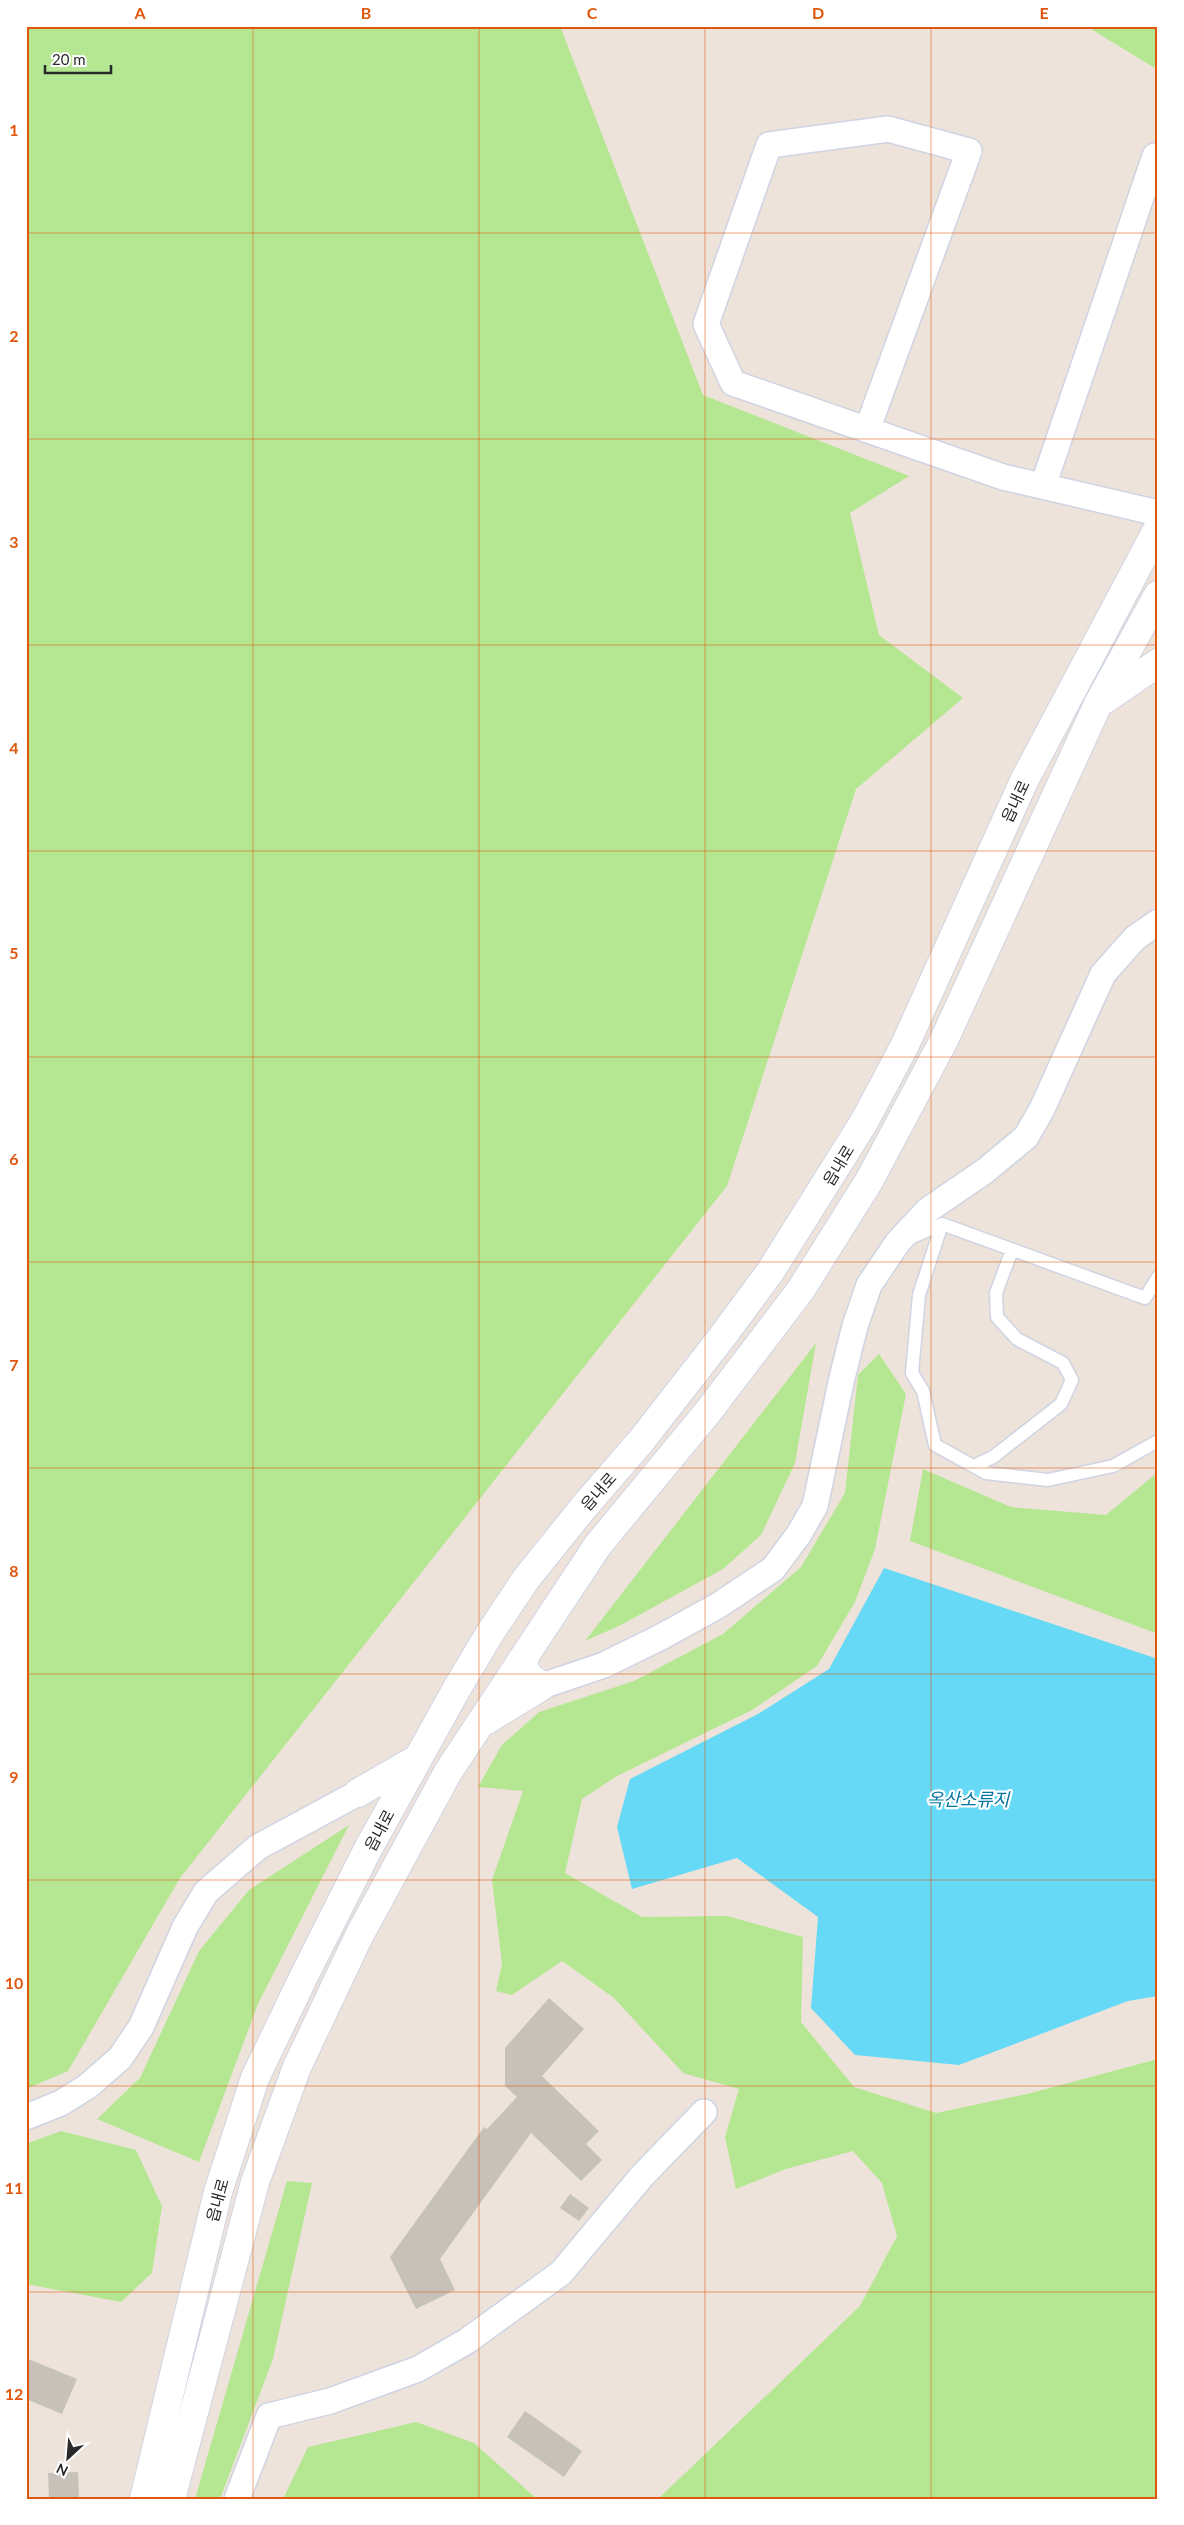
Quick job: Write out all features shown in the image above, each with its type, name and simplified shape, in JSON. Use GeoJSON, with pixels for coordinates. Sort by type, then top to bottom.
{"type":"FeatureCollection","features":[{"type":"Feature","properties":{"kind":"street"},"geometry":{"type":"LineString","coordinates":[[867,430],[969,151],[888,129],[769,145],[706,324],[733,383],[867,430],[1003,477],[1158,512]]}},
{"type":"Feature","properties":{"kind":"street"},"geometry":{"type":"LineString","coordinates":[[1043,486],[1155,156]]}},
{"type":"Feature","properties":{"kind":"street","name":"읍내로"},"geometry":{"type":"LineString","coordinates":[[144,2499],[218,2192],[255,2078],[302,1978],[417,1758],[490,1633],[526,1579],[583,1508],[641,1441],[770,1272],[864,1122],[904,1047],[1024,781],[1158,528]]}},
{"type":"Feature","properties":{"kind":"street","name":"읍내로"},"geometry":{"type":"LineString","coordinates":[[171,2499],[255,2182],[298,2066],[359,1936],[448,1772],[598,1544],[708,1413],[800,1291],[869,1182],[944,1040],[1098,704],[1158,595]]}},
{"type":"Feature","properties":{"kind":"street"},"geometry":{"type":"LineString","coordinates":[[1098,704],[1158,663]]}},
{"type":"Feature","properties":{"kind":"street"},"geometry":{"type":"LineString","coordinates":[[479,1725],[542,1686],[604,1665],[661,1637],[719,1605],[773,1569],[799,1534],[815,1506],[855,1326],[869,1285],[898,1242],[928,1210],[985,1171],[1026,1137],[1042,1109],[1103,974],[1135,938],[1158,922]]}},
{"type":"Feature","properties":{"kind":"street"},"geometry":{"type":"LineString","coordinates":[[522,1660],[527,1675],[542,1686]]}},
{"type":"Feature","properties":{"kind":"street"},"geometry":{"type":"LineString","coordinates":[[26,2116],[62,2104],[88,2086],[120,2058],[141,2027],[175,1949],[206,1892],[258,1848],[417,1758]]}},
{"type":"Feature","properties":{"kind":"street"},"geometry":{"type":"LineString","coordinates":[[358,1793],[390,1809]]}},
{"type":"Feature","properties":{"kind":"street"},"geometry":{"type":"LineString","coordinates":[[237,2499],[269,2416],[330,2401],[418,2369],[466,2341],[562,2273],[642,2176],[704,2112]]}},
{"type":"Feature","properties":{"kind":"lane"},"geometry":{"type":"LineString","coordinates":[[898,1242],[942,1224],[1145,1298],[1158,1277]]}},
{"type":"Feature","properties":{"kind":"lane"},"geometry":{"type":"LineString","coordinates":[[942,1224],[920,1295],[912,1372],[923,1391],[935,1445],[986,1473],[1048,1480],[1113,1466],[1158,1441]]}},
{"type":"Feature","properties":{"kind":"lane"},"geometry":{"type":"LineString","coordinates":[[974,1466],[992,1457],[1061,1404],[1072,1380],[1063,1363],[1017,1339],[997,1316],[996,1294],[1012,1250]]}},
{"type":"Feature","properties":{"kind":"green space"},"geometry":{"type":"Polygon","coordinates":[[[26,26],[560,26],[703,395],[909,476],[850,513],[879,635],[963,698],[856,789],[727,1186],[180,1878],[68,2071],[26,2089],[26,26]]]}},
{"type":"Feature","properties":{"kind":"green space"},"geometry":{"type":"Polygon","coordinates":[[[1086,26],[1158,26],[1158,70],[1086,26]]]}},
{"type":"Feature","properties":{"kind":"green space"},"geometry":{"type":"Polygon","coordinates":[[[816,1343],[795,1463],[761,1535],[723,1569],[621,1625],[585,1641],[816,1343]]]}},
{"type":"Feature","properties":{"kind":"green space"},"geometry":{"type":"Polygon","coordinates":[[[879,1354],[906,1394],[875,1549],[855,1602],[817,1666],[752,1710],[617,1776],[582,1799],[565,1873],[642,1917],[727,1916],[803,1937],[801,2022],[854,2087],[936,2113],[1031,2093],[1158,2059],[1158,2499],[658,2499],[860,2306],[897,2236],[882,2183],[853,2151],[786,2169],[736,2189],[725,2137],[739,2089],[683,2073],[614,1998],[562,1961],[512,1995],[496,1991],[502,1964],[492,1880],[523,1791],[478,1787],[502,1745],[539,1712],[634,1681],[723,1634],[801,1567],[845,1493],[858,1375],[879,1354]]]}},
{"type":"Feature","properties":{"kind":"green space"},"geometry":{"type":"Polygon","coordinates":[[[923,1469],[1011,1507],[1106,1515],[1158,1472],[1158,1634],[910,1541],[923,1469]]]}},
{"type":"Feature","properties":{"kind":"green space"},"geometry":{"type":"Polygon","coordinates":[[[349,1825],[258,2004],[199,2162],[97,2119],[140,2078],[199,1951],[249,1890],[349,1825]]]}},
{"type":"Feature","properties":{"kind":"green space"},"geometry":{"type":"Polygon","coordinates":[[[61,2131],[136,2150],[162,2206],[152,2273],[121,2302],[26,2284],[26,2144],[61,2131]]]}},
{"type":"Feature","properties":{"kind":"green space"},"geometry":{"type":"Polygon","coordinates":[[[287,2181],[312,2183],[273,2359],[220,2499],[195,2499],[287,2181]]]}},
{"type":"Feature","properties":{"kind":"green space"},"geometry":{"type":"Polygon","coordinates":[[[416,2422],[474,2443],[537,2499],[283,2499],[308,2447],[416,2422]]]}},
{"type":"Feature","properties":{"kind":"water","name":"옥산소류지"},"geometry":{"type":"Polygon","coordinates":[[[884,1568],[1158,1659],[1158,1996],[1128,2001],[959,2065],[855,2055],[811,2008],[818,1917],[737,1858],[632,1889],[617,1827],[630,1779],[758,1714],[829,1669],[884,1568]]]}},
{"type":"Feature","properties":{"kind":"building"},"geometry":{"type":"Polygon","coordinates":[[[549,1998],[584,2029],[542,2076],[599,2131],[586,2144],[602,2160],[581,2181],[531,2133],[440,2259],[455,2290],[416,2309],[390,2257],[484,2127],[487,2129],[517,2097],[505,2086],[505,2048],[549,1998]]]}},
{"type":"Feature","properties":{"kind":"building"},"geometry":{"type":"Polygon","coordinates":[[[570,2194],[589,2208],[579,2221],[560,2208],[570,2194]]]}},
{"type":"Feature","properties":{"kind":"building"},"geometry":{"type":"Polygon","coordinates":[[[26,2358],[77,2379],[62,2414],[26,2399],[26,2358]]]}},
{"type":"Feature","properties":{"kind":"building"},"geometry":{"type":"Polygon","coordinates":[[[525,2411],[582,2451],[564,2477],[507,2437],[525,2411]]]}},
{"type":"Feature","properties":{"kind":"building"},"geometry":{"type":"Polygon","coordinates":[[[78,2472],[79,2499],[49,2499],[48,2473],[78,2472]]]}}]}
